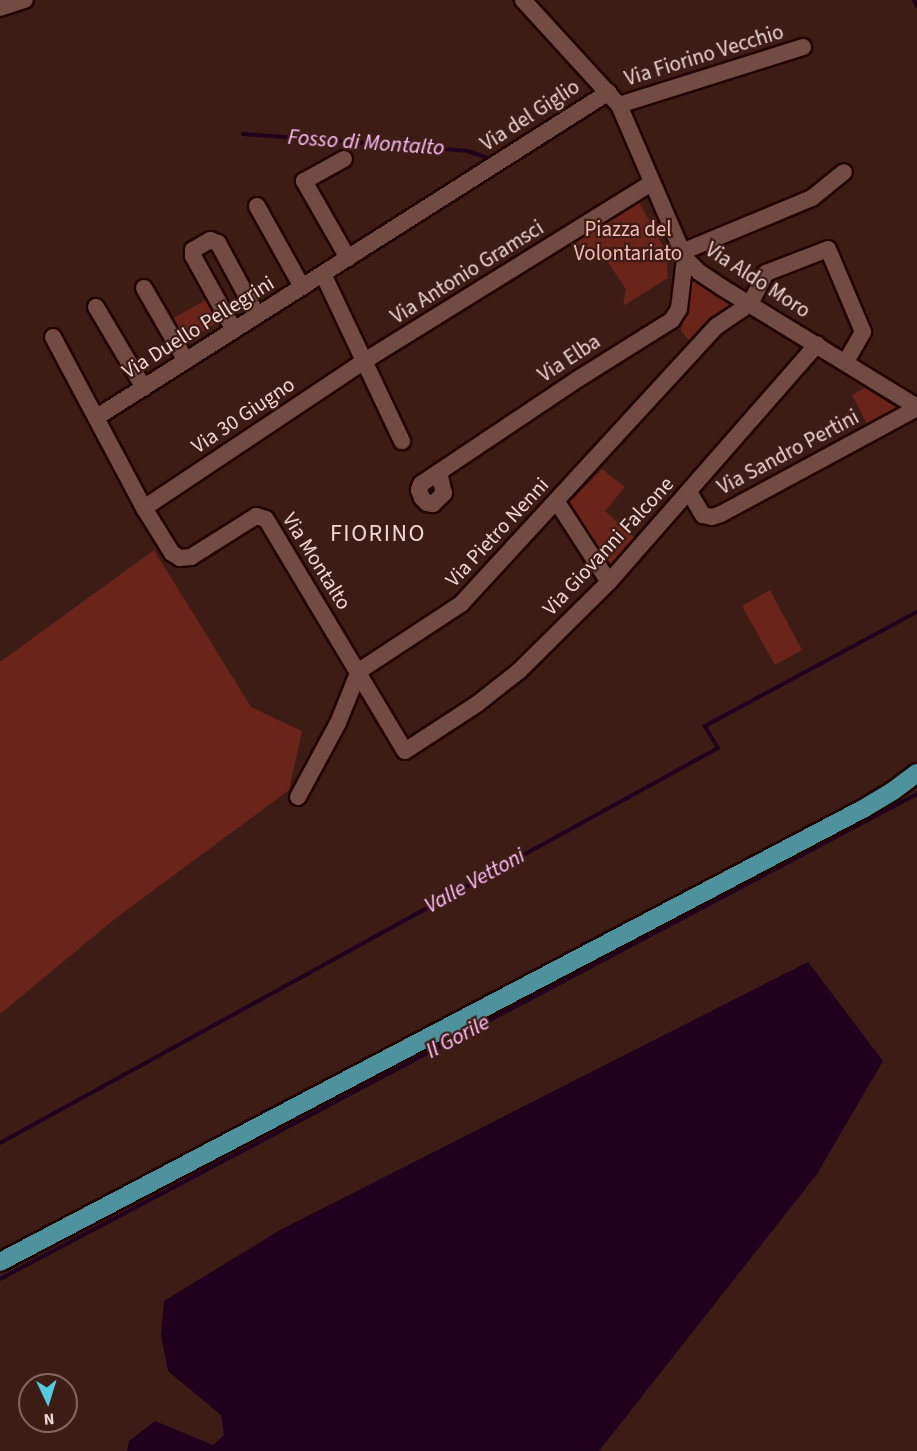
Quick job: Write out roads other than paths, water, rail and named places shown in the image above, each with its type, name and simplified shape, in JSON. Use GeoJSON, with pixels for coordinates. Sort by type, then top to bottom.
{"type":"FeatureCollection","features":[{"type":"Feature","properties":{"kind":"main road"},"geometry":{"type":"LineString","coordinates":[[0,1262],[855,813],[893,791],[917,772]]}},
{"type":"Feature","properties":{"kind":"street"},"geometry":{"type":"LineString","coordinates":[[0,8],[25,0]]}},
{"type":"Feature","properties":{"kind":"street","name":"Via Aldo Moro"},"geometry":{"type":"LineString","coordinates":[[523,0],[614,98],[683,255],[699,272],[917,408]]}},
{"type":"Feature","properties":{"kind":"street","name":"Via Fiorino Vecchio"},"geometry":{"type":"LineString","coordinates":[[614,98],[803,47]]}},
{"type":"Feature","properties":{"kind":"street","name":"Via del Giglio"},"geometry":{"type":"LineString","coordinates":[[323,274],[614,98]]}},
{"type":"Feature","properties":{"kind":"street"},"geometry":{"type":"LineString","coordinates":[[344,159],[304,181],[348,258]]}},
{"type":"Feature","properties":{"kind":"street"},"geometry":{"type":"LineString","coordinates":[[683,255],[812,198],[844,172]]}},
{"type":"Feature","properties":{"kind":"street","name":"Via Antonio Gramsci"},"geometry":{"type":"LineString","coordinates":[[366,360],[652,183]]}},
{"type":"Feature","properties":{"kind":"street"},"geometry":{"type":"LineString","coordinates":[[257,206],[302,287]]}},
{"type":"Feature","properties":{"kind":"street"},"geometry":{"type":"LineString","coordinates":[[234,330],[193,256],[193,250],[210,240],[218,243],[257,315]]}},
{"type":"Feature","properties":{"kind":"street"},"geometry":{"type":"LineString","coordinates":[[750,304],[766,273],[828,249],[863,332],[846,362]]}},
{"type":"Feature","properties":{"kind":"street","name":"Via Elba"},"geometry":{"type":"LineString","coordinates":[[439,472],[578,379],[672,320],[679,309],[683,255]]}},
{"type":"Feature","properties":{"kind":"street"},"geometry":{"type":"LineString","coordinates":[[323,274],[366,360],[402,441]]}},
{"type":"Feature","properties":{"kind":"street","name":"Via Duello Pellegrini"},"geometry":{"type":"LineString","coordinates":[[97,417],[323,274]]}},
{"type":"Feature","properties":{"kind":"street"},"geometry":{"type":"LineString","coordinates":[[144,288],[186,361]]}},
{"type":"Feature","properties":{"kind":"street","name":"Via Pietro Nenni"},"geometry":{"type":"LineString","coordinates":[[359,671],[461,604],[717,326],[750,304]]}},
{"type":"Feature","properties":{"kind":"street"},"geometry":{"type":"LineString","coordinates":[[96,307],[144,388]]}},
{"type":"Feature","properties":{"kind":"street"},"geometry":{"type":"LineString","coordinates":[[53,337],[144,508]]}},
{"type":"Feature","properties":{"kind":"street","name":"Via Giovanni Falcone"},"geometry":{"type":"LineString","coordinates":[[359,671],[405,751],[477,704],[519,671],[609,582],[817,344]]}},
{"type":"Feature","properties":{"kind":"street","name":"Via 30 Giugno"},"geometry":{"type":"LineString","coordinates":[[144,508],[366,360]]}},
{"type":"Feature","properties":{"kind":"street","name":"Via Sandro Pertini"},"geometry":{"type":"LineString","coordinates":[[689,492],[703,515],[712,517],[721,514],[917,408]]}},
{"type":"Feature","properties":{"kind":"street"},"geometry":{"type":"LineString","coordinates":[[557,502],[609,582]]}},
{"type":"Feature","properties":{"kind":"street","name":"Via Montalto"},"geometry":{"type":"LineString","coordinates":[[144,508],[172,553],[180,558],[191,557],[261,515],[359,671]]}},
{"type":"Feature","properties":{"kind":"street"},"geometry":{"type":"LineString","coordinates":[[298,797],[338,723],[359,671]]}},
{"type":"Feature","properties":{"kind":"waterway"},"geometry":{"type":"LineString","coordinates":[[914,0],[917,6]]}},
{"type":"Feature","properties":{"kind":"waterway","name":"Fosso di Montalto"},"geometry":{"type":"LineString","coordinates":[[243,134],[467,151],[488,158]]}},
{"type":"Feature","properties":{"kind":"waterway","name":"Valle Vettoni"},"geometry":{"type":"LineString","coordinates":[[0,1143],[718,748],[705,726],[917,612]]}},
{"type":"Feature","properties":{"kind":"waterway","name":"Il Gorile"},"geometry":{"type":"LineString","coordinates":[[0,1279],[917,794]]}},
{"type":"Feature","properties":{"kind":"district","name":"FIORINO"},"geometry":{"type":"Point","coordinates":[378,534]}},
{"type":"Feature","properties":{"kind":"park label","name":"Piazza del Volontariato"},"geometry":{"type":"Point","coordinates":[628,241]}}]}
